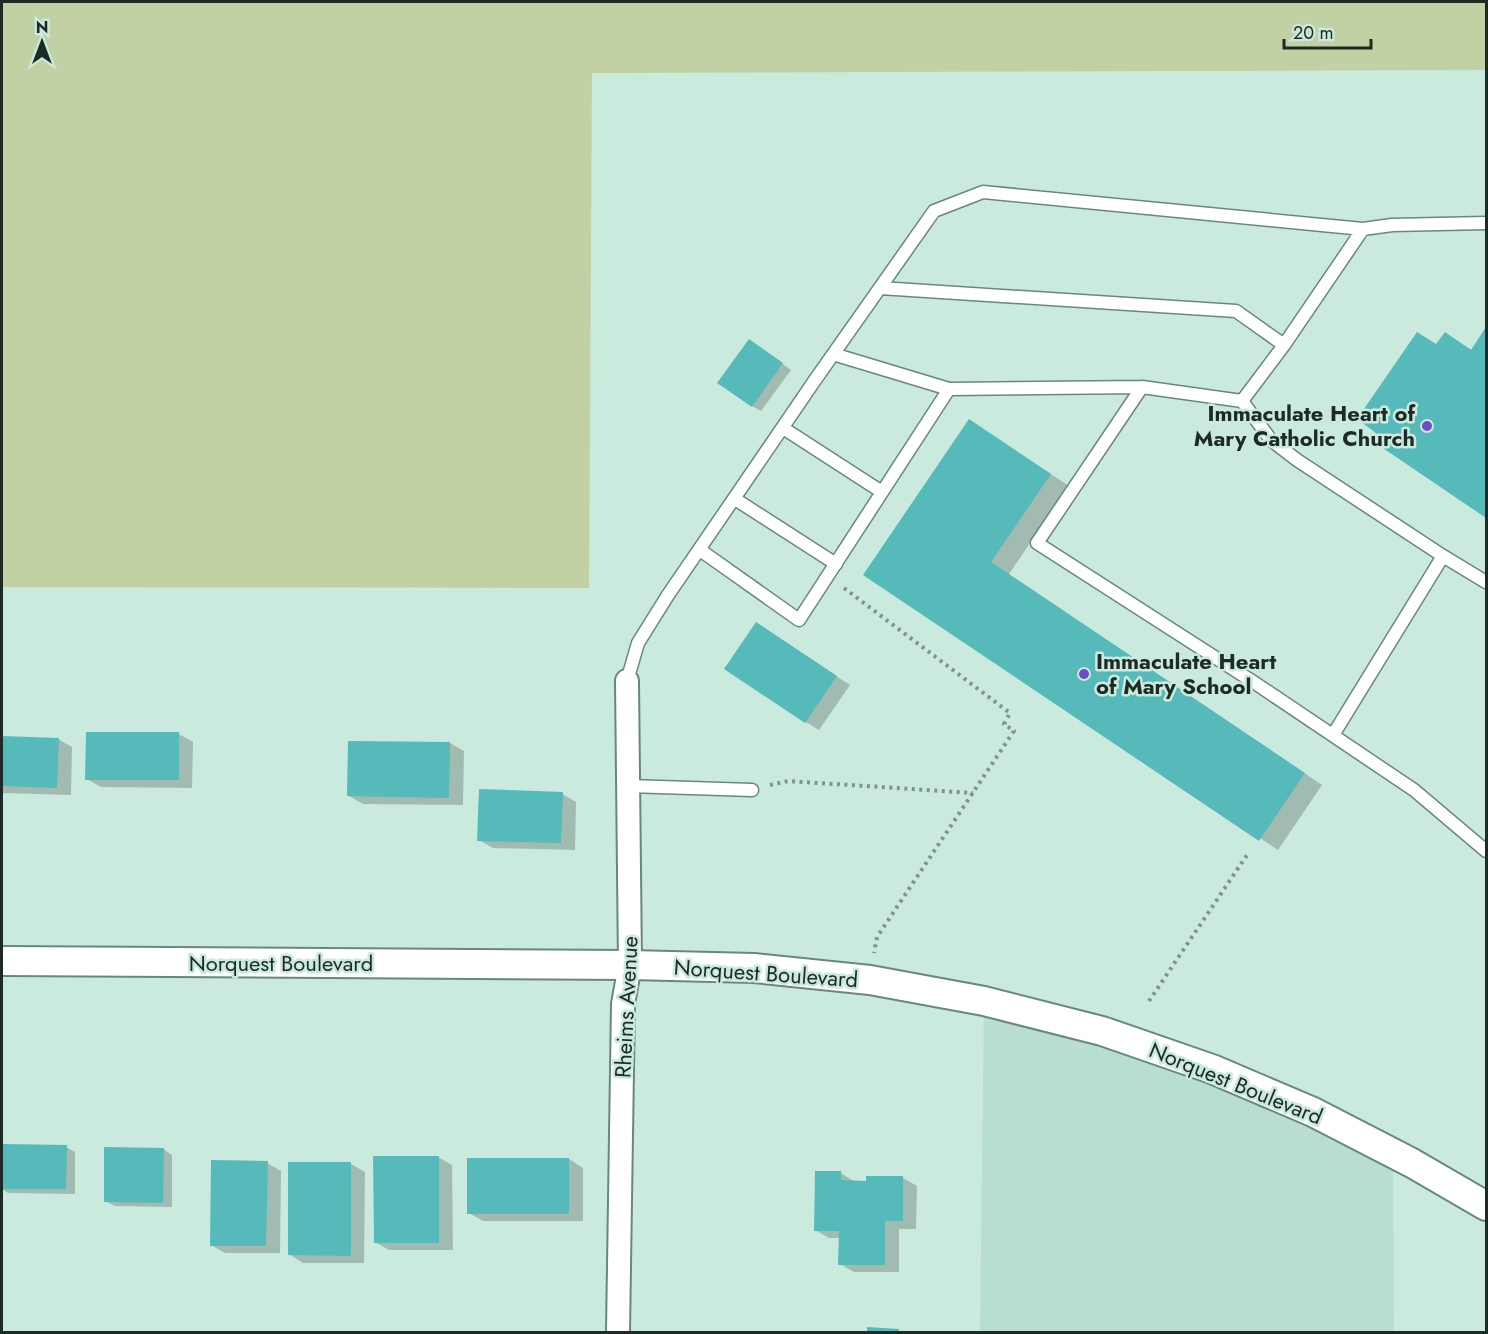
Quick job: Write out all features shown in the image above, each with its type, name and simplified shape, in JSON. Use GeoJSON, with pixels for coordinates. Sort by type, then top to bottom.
{"type":"FeatureCollection","features":[{"type":"Feature","properties":{"kind":"street","name":"Rheims Avenue"},"geometry":{"type":"LineString","coordinates":[[618,1332],[623,1004],[630,965],[627,681]]}},
{"type":"Feature","properties":{"kind":"street","name":"Norquest Boulevard"},"geometry":{"type":"LineString","coordinates":[[2,961],[630,965],[754,969],[870,980],[984,1001],[1102,1032],[1212,1069],[1313,1112],[1412,1163],[1486,1206]]}},
{"type":"Feature","properties":{"kind":"lane"},"geometry":{"type":"LineString","coordinates":[[627,681],[638,643],[668,595],[934,211],[983,192],[1363,229],[1392,225],[1486,223]]}},
{"type":"Feature","properties":{"kind":"lane"},"geometry":{"type":"LineString","coordinates":[[1242,401],[1284,345],[1363,229]]}},
{"type":"Feature","properties":{"kind":"lane"},"geometry":{"type":"LineString","coordinates":[[880,288],[1236,311],[1284,345]]}},
{"type":"Feature","properties":{"kind":"lane"},"geometry":{"type":"LineString","coordinates":[[833,354],[949,389],[1142,387],[1242,401],[1271,440],[1297,460],[1486,582]]}},
{"type":"Feature","properties":{"kind":"lane"},"geometry":{"type":"LineString","coordinates":[[1142,387],[1037,543],[1414,790],[1486,851]]}},
{"type":"Feature","properties":{"kind":"lane"},"geometry":{"type":"LineString","coordinates":[[700,550],[799,620],[949,389]]}},
{"type":"Feature","properties":{"kind":"lane"},"geometry":{"type":"LineString","coordinates":[[783,428],[882,492]]}},
{"type":"Feature","properties":{"kind":"lane"},"geometry":{"type":"LineString","coordinates":[[735,499],[836,564]]}},
{"type":"Feature","properties":{"kind":"lane"},"geometry":{"type":"LineString","coordinates":[[1333,735],[1443,556]]}},
{"type":"Feature","properties":{"kind":"lane"},"geometry":{"type":"LineString","coordinates":[[628,786],[752,790]]}},
{"type":"Feature","properties":{"kind":"path"},"geometry":{"type":"LineString","coordinates":[[828,576],[1010,713],[1004,724],[1014,731],[877,937],[870,980]]}},
{"type":"Feature","properties":{"kind":"path"},"geometry":{"type":"LineString","coordinates":[[752,790],[788,781],[973,793]]}},
{"type":"Feature","properties":{"kind":"path"},"geometry":{"type":"LineString","coordinates":[[1149,1001],[1248,855]]}},
{"type":"Feature","properties":{"kind":"shaded area"},"geometry":{"type":"Polygon","coordinates":[[[2,2],[1486,2],[1486,70],[592,73],[589,588],[2,587],[2,2]]]}},
{"type":"Feature","properties":{"kind":"shaded area"},"geometry":{"type":"Polygon","coordinates":[[[984,1001],[1102,1031],[1393,1154],[1394,1332],[980,1332],[984,1001]]]}},
{"type":"Feature","properties":{"kind":"building","name":"Immaculate Heart of Mary Catholic Church"},"geometry":{"type":"Polygon","coordinates":[[[1486,327],[1486,518],[1371,440],[1376,433],[1357,419],[1417,332],[1436,344],[1445,332],[1471,350],[1486,327]]]}},
{"type":"Feature","properties":{"kind":"building"},"geometry":{"type":"Polygon","coordinates":[[[749,339],[783,363],[752,407],[717,383],[749,339]]]}},
{"type":"Feature","properties":{"kind":"building","name":"Immaculate Heart of Mary School"},"geometry":{"type":"Polygon","coordinates":[[[969,419],[1051,474],[991,562],[1305,773],[1259,841],[863,575],[969,419]]]}},
{"type":"Feature","properties":{"kind":"building"},"geometry":{"type":"Polygon","coordinates":[[[756,622],[837,676],[805,723],[724,669],[756,622]]]}},
{"type":"Feature","properties":{"kind":"building"},"geometry":{"type":"Polygon","coordinates":[[[86,732],[179,732],[179,780],[85,780],[86,732]]]}},
{"type":"Feature","properties":{"kind":"building"},"geometry":{"type":"Polygon","coordinates":[[[2,736],[59,738],[57,788],[2,786],[2,736]]]}},
{"type":"Feature","properties":{"kind":"building"},"geometry":{"type":"Polygon","coordinates":[[[348,741],[450,742],[449,798],[347,796],[348,741]]]}},
{"type":"Feature","properties":{"kind":"building"},"geometry":{"type":"Polygon","coordinates":[[[479,789],[563,792],[561,843],[477,841],[479,789]]]}},
{"type":"Feature","properties":{"kind":"building"},"geometry":{"type":"Polygon","coordinates":[[[2,1144],[67,1145],[66,1189],[2,1189],[2,1144]]]}},
{"type":"Feature","properties":{"kind":"building"},"geometry":{"type":"Polygon","coordinates":[[[104,1147],[164,1148],[163,1203],[104,1202],[104,1147]]]}},
{"type":"Feature","properties":{"kind":"building"},"geometry":{"type":"Polygon","coordinates":[[[373,1156],[439,1156],[439,1243],[374,1243],[373,1156]]]}},
{"type":"Feature","properties":{"kind":"building"},"geometry":{"type":"Polygon","coordinates":[[[467,1158],[569,1158],[569,1214],[467,1214],[467,1158]]]}},
{"type":"Feature","properties":{"kind":"building"},"geometry":{"type":"Polygon","coordinates":[[[211,1160],[268,1161],[266,1246],[210,1246],[211,1160]]]}},
{"type":"Feature","properties":{"kind":"building"},"geometry":{"type":"Polygon","coordinates":[[[288,1162],[351,1162],[351,1256],[288,1255],[288,1162]]]}},
{"type":"Feature","properties":{"kind":"building"},"geometry":{"type":"Polygon","coordinates":[[[815,1171],[841,1171],[841,1180],[866,1181],[866,1176],[903,1176],[903,1221],[885,1221],[885,1265],[838,1265],[839,1231],[814,1231],[815,1171]]]}},
{"type":"Feature","properties":{"kind":"building"},"geometry":{"type":"Polygon","coordinates":[[[867,1327],[899,1329],[898,1332],[867,1332],[867,1327]]]}},
{"type":"Feature","properties":{"kind":"place","name":"Immaculate Heart of Mary Catholic Church"},"geometry":{"type":"Point","coordinates":[1427,426]}},
{"type":"Feature","properties":{"kind":"place","name":"Immaculate Heart of Mary School"},"geometry":{"type":"Point","coordinates":[1084,674]}}]}
